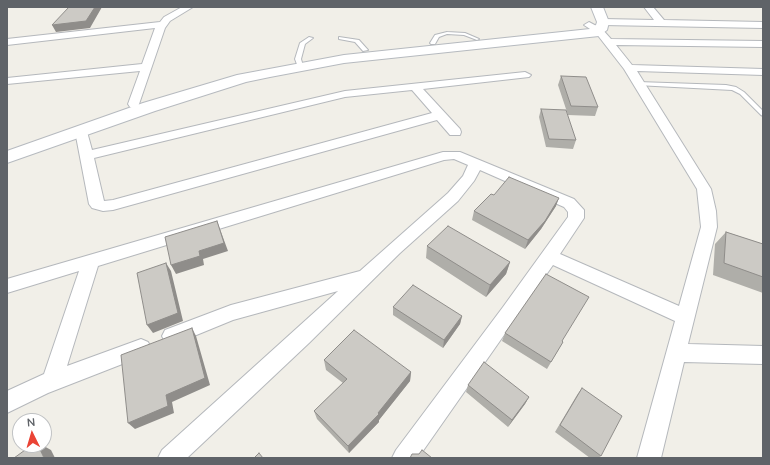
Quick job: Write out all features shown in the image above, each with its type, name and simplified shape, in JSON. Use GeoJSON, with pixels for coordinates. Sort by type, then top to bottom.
{"type":"FeatureCollection","features":[{"type":"Feature","properties":{"kind":"street"},"geometry":{"type":"LineString","coordinates":[[134,104],[160,27],[168,19],[189,7]]}},
{"type":"Feature","properties":{"kind":"street"},"geometry":{"type":"LineString","coordinates":[[584,7],[588,18],[629,68],[704,189],[708,211],[709,227],[649,458]]}},
{"type":"Feature","properties":{"kind":"street"},"geometry":{"type":"LineString","coordinates":[[597,7],[599,30]]}},
{"type":"Feature","properties":{"kind":"street"},"geometry":{"type":"LineString","coordinates":[[648,7],[660,23]]}},
{"type":"Feature","properties":{"kind":"street"},"geometry":{"type":"LineString","coordinates":[[7,157],[242,78],[299,62],[587,35],[599,30],[660,23],[763,25]]}},
{"type":"Feature","properties":{"kind":"street"},"geometry":{"type":"LineString","coordinates":[[7,42],[163,24]]}},
{"type":"Feature","properties":{"kind":"street"},"geometry":{"type":"LineString","coordinates":[[7,146],[134,104],[232,74],[365,50],[580,29],[763,44]]}},
{"type":"Feature","properties":{"kind":"street"},"geometry":{"type":"LineString","coordinates":[[7,81],[146,67]]}},
{"type":"Feature","properties":{"kind":"street"},"geometry":{"type":"LineString","coordinates":[[629,68],[763,72]]}},
{"type":"Feature","properties":{"kind":"street"},"geometry":{"type":"LineString","coordinates":[[87,155],[345,94],[526,75]]}},
{"type":"Feature","properties":{"kind":"street"},"geometry":{"type":"LineString","coordinates":[[414,86],[455,132]]}},
{"type":"Feature","properties":{"kind":"street"},"geometry":{"type":"LineString","coordinates":[[81,131],[97,204],[103,206],[112,205],[440,115]]}},
{"type":"Feature","properties":{"kind":"street"},"geometry":{"type":"LineString","coordinates":[[7,286],[443,156],[455,155],[569,203],[576,210],[576,218],[510,313],[404,458]]}},
{"type":"Feature","properties":{"kind":"street"},"geometry":{"type":"LineString","coordinates":[[170,458],[453,197],[469,178],[476,163]]}},
{"type":"Feature","properties":{"kind":"street"},"geometry":{"type":"LineString","coordinates":[[549,256],[686,317]]}},
{"type":"Feature","properties":{"kind":"street"},"geometry":{"type":"LineString","coordinates":[[52,382],[91,261]]}},
{"type":"Feature","properties":{"kind":"street"},"geometry":{"type":"LineString","coordinates":[[7,402],[52,382],[231,313],[366,276]]}},
{"type":"Feature","properties":{"kind":"street"},"geometry":{"type":"LineString","coordinates":[[676,353],[763,355]]}},
{"type":"Feature","properties":{"kind":"lane"},"geometry":{"type":"LineString","coordinates":[[299,62],[303,43],[312,38]]}},
{"type":"Feature","properties":{"kind":"lane"},"geometry":{"type":"LineString","coordinates":[[341,38],[357,41],[365,50]]}},
{"type":"Feature","properties":{"kind":"lane"},"geometry":{"type":"LineString","coordinates":[[638,84],[734,88],[742,93],[763,114]]}},
{"type":"Feature","properties":{"kind":"building"},"geometry":{"type":"Polygon","coordinates":[[[69,7],[95,7],[86,21],[52,25],[69,7]]]}},
{"type":"Feature","properties":{"kind":"building"},"geometry":{"type":"Polygon","coordinates":[[[561,76],[586,77],[598,107],[571,106],[561,76]]]}},
{"type":"Feature","properties":{"kind":"building"},"geometry":{"type":"Polygon","coordinates":[[[541,109],[566,110],[576,140],[549,139],[541,109]]]}},
{"type":"Feature","properties":{"kind":"building"},"geometry":{"type":"Polygon","coordinates":[[[509,177],[559,198],[545,221],[528,240],[474,211],[491,194],[494,195],[509,177]]]}},
{"type":"Feature","properties":{"kind":"building"},"geometry":{"type":"Polygon","coordinates":[[[217,221],[224,243],[199,251],[200,256],[171,265],[165,237],[217,221]]]}},
{"type":"Feature","properties":{"kind":"building"},"geometry":{"type":"Polygon","coordinates":[[[448,226],[510,262],[490,285],[427,246],[448,226]]]}},
{"type":"Feature","properties":{"kind":"building"},"geometry":{"type":"Polygon","coordinates":[[[726,232],[763,244],[763,277],[724,263],[726,232]]]}},
{"type":"Feature","properties":{"kind":"building"},"geometry":{"type":"Polygon","coordinates":[[[166,263],[178,313],[147,325],[137,273],[166,263]]]}},
{"type":"Feature","properties":{"kind":"building"},"geometry":{"type":"Polygon","coordinates":[[[546,274],[589,297],[551,362],[505,333],[546,274]]]}},
{"type":"Feature","properties":{"kind":"building"},"geometry":{"type":"Polygon","coordinates":[[[413,285],[462,316],[444,340],[393,307],[413,285]]]}},
{"type":"Feature","properties":{"kind":"building"},"geometry":{"type":"Polygon","coordinates":[[[192,328],[205,378],[166,395],[168,406],[128,423],[121,355],[192,328]]]}},
{"type":"Feature","properties":{"kind":"building"},"geometry":{"type":"Polygon","coordinates":[[[354,330],[411,372],[378,413],[379,414],[348,446],[314,411],[347,379],[324,360],[354,330]]]}},
{"type":"Feature","properties":{"kind":"building"},"geometry":{"type":"Polygon","coordinates":[[[484,362],[529,397],[512,420],[468,385],[484,362]]]}},
{"type":"Feature","properties":{"kind":"building"},"geometry":{"type":"Polygon","coordinates":[[[582,388],[622,416],[601,456],[560,425],[582,388]]]}},
{"type":"Feature","properties":{"kind":"building"},"geometry":{"type":"Polygon","coordinates":[[[422,450],[432,458],[410,458],[412,454],[419,454],[422,450]]]}},
{"type":"Feature","properties":{"kind":"building"},"geometry":{"type":"Polygon","coordinates":[[[21,453],[42,453],[44,458],[14,458],[21,453]]]}},
{"type":"Feature","properties":{"kind":"building"},"geometry":{"type":"Polygon","coordinates":[[[259,453],[263,458],[254,458],[259,453]]]}}]}
